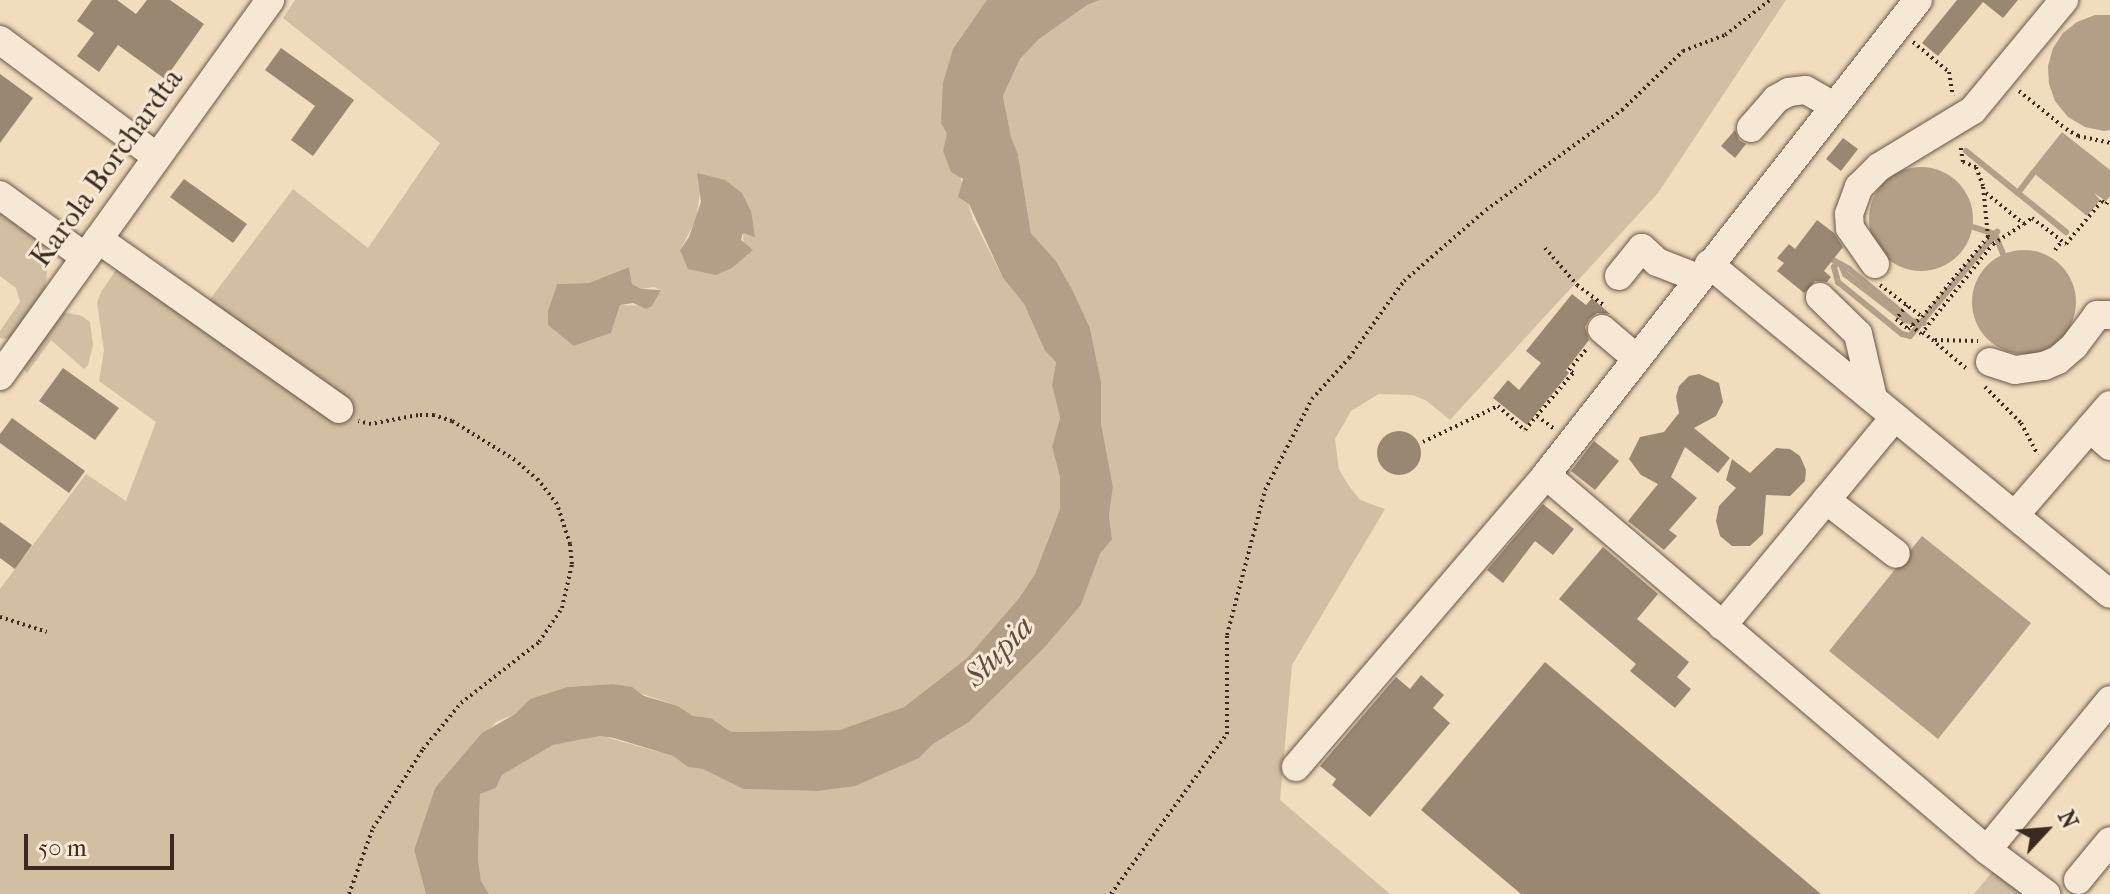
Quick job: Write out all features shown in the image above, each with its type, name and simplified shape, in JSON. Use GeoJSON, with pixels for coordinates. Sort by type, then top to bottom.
{"type":"FeatureCollection","features":[{"type":"Feature","properties":{"kind":"street","name":"Karola Borchardta"},"geometry":{"type":"LineString","coordinates":[[0,376],[270,0]]}},
{"type":"Feature","properties":{"kind":"street"},"geometry":{"type":"LineString","coordinates":[[1296,767],[1546,475],[1918,0]]}},
{"type":"Feature","properties":{"kind":"street"},"geometry":{"type":"LineString","coordinates":[[1876,273],[1850,228],[1849,214],[1859,187],[1879,167],[1973,110],[2064,0]]}},
{"type":"Feature","properties":{"kind":"street"},"geometry":{"type":"LineString","coordinates":[[0,40],[157,157]]}},
{"type":"Feature","properties":{"kind":"street"},"geometry":{"type":"LineString","coordinates":[[1751,128],[1776,99],[1789,92],[1806,90],[1834,106]]}},
{"type":"Feature","properties":{"kind":"street"},"geometry":{"type":"LineString","coordinates":[[0,195],[92,248],[339,409]]}},
{"type":"Feature","properties":{"kind":"street"},"geometry":{"type":"LineString","coordinates":[[1619,276],[1642,248],[1657,262],[1703,271],[1873,398],[2110,594]]}},
{"type":"Feature","properties":{"kind":"street"},"geometry":{"type":"LineString","coordinates":[[1820,297],[1858,334],[1873,398]]}},
{"type":"Feature","properties":{"kind":"street"},"geometry":{"type":"LineString","coordinates":[[1982,367],[2015,370],[2044,366],[2058,360],[2074,346],[2097,315],[2110,315]]}},
{"type":"Feature","properties":{"kind":"street"},"geometry":{"type":"LineString","coordinates":[[1602,329],[1636,358]]}},
{"type":"Feature","properties":{"kind":"street"},"geometry":{"type":"LineString","coordinates":[[2015,515],[2051,474],[2100,437],[2110,405]]}},
{"type":"Feature","properties":{"kind":"street"},"geometry":{"type":"LineString","coordinates":[[1722,626],[1895,417]]}},
{"type":"Feature","properties":{"kind":"street"},"geometry":{"type":"LineString","coordinates":[[1546,475],[1987,850],[2046,894]]}},
{"type":"Feature","properties":{"kind":"street"},"geometry":{"type":"LineString","coordinates":[[1826,500],[1896,554]]}},
{"type":"Feature","properties":{"kind":"street"},"geometry":{"type":"LineString","coordinates":[[1987,850],[2110,700]]}},
{"type":"Feature","properties":{"kind":"street"},"geometry":{"type":"LineString","coordinates":[[2078,880],[2110,841]]}},
{"type":"Feature","properties":{"kind":"path"},"geometry":{"type":"LineString","coordinates":[[1111,894],[1227,734],[1227,635],[1265,490],[1312,399],[1349,358],[1404,281],[1486,210],[1622,110],[1683,51],[1725,35],[1770,0]]}},
{"type":"Feature","properties":{"kind":"path"},"geometry":{"type":"LineString","coordinates":[[1896,27],[1949,72],[1963,162],[1976,167],[1984,192],[1989,232],[1922,317],[1908,329],[1897,318],[1907,305]]}},
{"type":"Feature","properties":{"kind":"path"},"geometry":{"type":"LineString","coordinates":[[2002,77],[2066,129],[2110,143]]}},
{"type":"Feature","properties":{"kind":"path"},"geometry":{"type":"LineString","coordinates":[[1984,192],[2024,224]]}},
{"type":"Feature","properties":{"kind":"path"},"geometry":{"type":"LineString","coordinates":[[1919,331],[1998,242],[2032,218],[2066,244],[2102,201],[2106,204],[2110,199]]}},
{"type":"Feature","properties":{"kind":"path"},"geometry":{"type":"LineString","coordinates":[[2055,250],[2062,241]]}},
{"type":"Feature","properties":{"kind":"path"},"geometry":{"type":"LineString","coordinates":[[1423,442],[1498,406],[1525,430],[1573,373],[1569,370],[1614,314],[1577,285],[1545,248]]}},
{"type":"Feature","properties":{"kind":"path"},"geometry":{"type":"LineString","coordinates":[[1876,273],[1922,317]]}},
{"type":"Feature","properties":{"kind":"path"},"geometry":{"type":"LineString","coordinates":[[1954,278],[1962,284]]}},
{"type":"Feature","properties":{"kind":"path"},"geometry":{"type":"LineString","coordinates":[[1913,323],[1933,340],[1982,367]]}},
{"type":"Feature","properties":{"kind":"path"},"geometry":{"type":"LineString","coordinates":[[1933,340],[1978,341],[1982,367],[2021,423],[2051,474]]}},
{"type":"Feature","properties":{"kind":"path"},"geometry":{"type":"LineString","coordinates":[[339,409],[356,420],[371,424],[434,415],[452,421],[515,460],[557,504],[570,544],[572,564],[562,608],[539,642],[461,703],[423,749],[373,828],[349,894]]}},
{"type":"Feature","properties":{"kind":"path"},"geometry":{"type":"LineString","coordinates":[[0,617],[47,632]]}},
{"type":"Feature","properties":{"kind":"shaded area"},"geometry":{"type":"Polygon","coordinates":[[[295,0],[987,0],[947,134],[973,219],[1003,278],[1024,304],[1045,351],[1056,362],[1052,385],[1060,418],[1052,447],[1060,477],[1060,509],[1035,574],[1019,598],[967,658],[904,707],[840,730],[731,732],[711,718],[693,716],[678,706],[613,684],[567,687],[530,699],[515,714],[496,722],[435,788],[414,850],[426,894],[0,894],[0,589],[86,474],[126,501],[156,422],[99,381],[104,350],[97,303],[101,292],[118,267],[205,306],[293,189],[368,248],[440,143],[283,18],[295,0]],[[701,186],[696,220],[680,250],[732,268],[744,256],[743,233],[754,236],[701,186]],[[629,267],[589,283],[557,284],[548,311],[574,346],[611,333],[620,305],[652,306],[661,290],[654,287],[642,289],[632,284],[629,267]]]}},
{"type":"Feature","properties":{"kind":"shaded area"},"geometry":{"type":"Polygon","coordinates":[[[1100,0],[1786,0],[1658,193],[1450,420],[1427,401],[1413,395],[1379,394],[1351,411],[1335,439],[1339,470],[1349,486],[1360,500],[1385,509],[1292,665],[1280,800],[1390,894],[489,894],[481,881],[478,859],[480,794],[496,788],[502,775],[553,745],[602,736],[673,756],[688,767],[703,769],[743,789],[817,791],[919,758],[933,744],[969,722],[1044,648],[1081,605],[1100,554],[1112,538],[1109,515],[1113,487],[1101,423],[1101,382],[1090,328],[1073,291],[1056,261],[1031,233],[1018,154],[1011,137],[1003,96],[1020,59],[1038,40],[1087,5],[1100,0]]]}},
{"type":"Feature","properties":{"kind":"shaded area"},"geometry":{"type":"Polygon","coordinates":[[[0,205],[45,243],[48,262],[44,301],[12,338],[4,339],[0,338],[0,331],[20,302],[16,288],[0,276],[0,205]]]}},
{"type":"Feature","properties":{"kind":"shaded area"},"geometry":{"type":"Polygon","coordinates":[[[63,312],[82,316],[90,322],[93,345],[88,365],[84,369],[51,340],[27,373],[21,365],[63,312]]]}},
{"type":"Feature","properties":{"kind":"shaded area"},"geometry":{"type":"Polygon","coordinates":[[[1993,871],[2025,894],[1974,894],[1993,871]]]}},
{"type":"Feature","properties":{"kind":"water","name":"Słupia"},"geometry":{"type":"Polygon","coordinates":[[[987,0],[1100,0],[1087,5],[1038,40],[1020,59],[1003,96],[1011,137],[1018,154],[1031,233],[1056,261],[1073,291],[1090,328],[1101,382],[1101,423],[1113,487],[1109,515],[1112,539],[1100,554],[1081,605],[1044,648],[969,722],[933,744],[919,758],[855,786],[817,791],[743,789],[703,769],[688,767],[673,756],[614,738],[601,736],[553,745],[502,775],[496,788],[480,794],[478,859],[481,881],[489,894],[426,894],[414,850],[435,788],[482,733],[515,714],[530,699],[567,687],[613,684],[632,687],[644,696],[678,706],[693,716],[711,718],[731,732],[840,730],[904,707],[967,658],[1019,598],[1035,574],[1060,509],[1060,477],[1052,447],[1060,418],[1052,385],[1056,362],[1045,351],[1024,304],[1003,278],[969,204],[958,197],[963,179],[951,172],[943,151],[947,134],[941,123],[943,83],[953,49],[987,0]]]}},
{"type":"Feature","properties":{"kind":"water"},"geometry":{"type":"Polygon","coordinates":[[[2095,15],[2110,15],[2110,130],[2104,131],[2085,127],[2068,117],[2055,101],[2049,84],[2048,66],[2053,48],[2063,33],[2077,22],[2095,15]]]}},
{"type":"Feature","properties":{"kind":"water"},"geometry":{"type":"Polygon","coordinates":[[[2062,132],[2110,170],[2110,196],[2106,201],[2094,193],[2100,200],[2087,216],[2031,171],[2062,132]]]}},
{"type":"Feature","properties":{"kind":"water"},"geometry":{"type":"Polygon","coordinates":[[[1921,167],[1941,171],[1958,182],[1969,199],[1973,219],[1969,239],[1958,256],[1941,267],[1921,271],[1901,267],[1884,256],[1873,239],[1869,219],[1873,199],[1884,182],[1901,171],[1921,167]]]}},
{"type":"Feature","properties":{"kind":"water"},"geometry":{"type":"Polygon","coordinates":[[[697,173],[725,180],[742,193],[751,211],[755,237],[743,233],[741,240],[753,250],[732,268],[716,275],[688,269],[680,250],[689,237],[701,202],[697,173]]]}},
{"type":"Feature","properties":{"kind":"water"},"geometry":{"type":"Polygon","coordinates":[[[2024,250],[2044,254],[2061,265],[2072,282],[2076,302],[2072,322],[2061,339],[2044,350],[2024,354],[2004,350],[1987,339],[1976,322],[1972,302],[1976,282],[1987,265],[2004,254],[2024,250]]]}},
{"type":"Feature","properties":{"kind":"water"},"geometry":{"type":"Polygon","coordinates":[[[629,267],[632,284],[642,289],[661,290],[652,306],[646,309],[633,303],[620,305],[611,333],[574,346],[548,325],[548,311],[557,284],[589,283],[629,267]]]}},
{"type":"Feature","properties":{"kind":"water"},"geometry":{"type":"Polygon","coordinates":[[[1922,536],[2031,623],[1938,739],[1829,651],[1922,536]]]}},
{"type":"Feature","properties":{"kind":"building"},"geometry":{"type":"Polygon","coordinates":[[[92,0],[117,0],[136,14],[147,0],[170,0],[204,24],[165,79],[118,45],[99,72],[77,56],[94,33],[77,21],[92,0]]]}},
{"type":"Feature","properties":{"kind":"building"},"geometry":{"type":"Polygon","coordinates":[[[1957,0],[2018,0],[2003,18],[1983,2],[1938,56],[1922,43],[1957,0]]]}},
{"type":"Feature","properties":{"kind":"building"},"geometry":{"type":"Polygon","coordinates":[[[281,48],[354,100],[313,156],[291,140],[315,106],[265,70],[281,48]]]}},
{"type":"Feature","properties":{"kind":"building"},"geometry":{"type":"Polygon","coordinates":[[[0,74],[33,98],[0,143],[0,74]]]}},
{"type":"Feature","properties":{"kind":"building"},"geometry":{"type":"Polygon","coordinates":[[[1735,130],[1739,140],[1746,144],[1735,158],[1721,146],[1735,130]]]}},
{"type":"Feature","properties":{"kind":"building"},"geometry":{"type":"Polygon","coordinates":[[[1843,138],[1858,149],[1841,171],[1826,159],[1843,138]]]}},
{"type":"Feature","properties":{"kind":"building"},"geometry":{"type":"Polygon","coordinates":[[[184,179],[247,224],[233,243],[170,197],[184,179]]]}},
{"type":"Feature","properties":{"kind":"building"},"geometry":{"type":"Polygon","coordinates":[[[1817,220],[1834,233],[1843,247],[1824,271],[1831,277],[1827,282],[1815,281],[1804,293],[1777,271],[1784,263],[1777,258],[1789,244],[1795,249],[1817,220]]]}},
{"type":"Feature","properties":{"kind":"building"},"geometry":{"type":"Polygon","coordinates":[[[1572,294],[1586,305],[1592,298],[1610,314],[1597,313],[1589,319],[1585,327],[1589,340],[1566,370],[1569,373],[1527,425],[1493,398],[1508,380],[1519,390],[1541,363],[1526,351],[1572,294]]]}},
{"type":"Feature","properties":{"kind":"building"},"geometry":{"type":"Polygon","coordinates":[[[63,368],[119,408],[95,440],[39,401],[63,368]]]}},
{"type":"Feature","properties":{"kind":"building"},"geometry":{"type":"Polygon","coordinates":[[[1699,374],[1719,383],[1723,402],[1716,416],[1694,428],[1730,458],[1718,473],[1685,447],[1671,477],[1697,498],[1669,530],[1677,536],[1664,550],[1628,521],[1658,484],[1641,475],[1629,459],[1640,437],[1664,432],[1679,413],[1676,397],[1679,386],[1689,376],[1699,374]]]}},
{"type":"Feature","properties":{"kind":"building"},"geometry":{"type":"Polygon","coordinates":[[[12,418],[85,471],[69,493],[0,443],[0,434],[12,418]]]}},
{"type":"Feature","properties":{"kind":"building"},"geometry":{"type":"Polygon","coordinates":[[[1399,431],[1414,438],[1421,453],[1414,468],[1399,475],[1384,468],[1377,453],[1384,438],[1399,431]]]}},
{"type":"Feature","properties":{"kind":"building"},"geometry":{"type":"Polygon","coordinates":[[[1594,441],[1619,461],[1595,490],[1571,471],[1594,441]]]}},
{"type":"Feature","properties":{"kind":"building"},"geometry":{"type":"Polygon","coordinates":[[[1776,448],[1790,449],[1800,456],[1806,470],[1805,481],[1790,496],[1766,495],[1763,534],[1750,546],[1732,546],[1720,536],[1716,521],[1719,506],[1736,488],[1726,480],[1732,459],[1750,473],[1776,448]]]}},
{"type":"Feature","properties":{"kind":"building"},"geometry":{"type":"Polygon","coordinates":[[[1543,504],[1574,529],[1553,555],[1535,541],[1503,583],[1487,570],[1543,504]]]}},
{"type":"Feature","properties":{"kind":"building"},"geometry":{"type":"Polygon","coordinates":[[[0,522],[32,545],[15,569],[0,558],[0,522]]]}},
{"type":"Feature","properties":{"kind":"building"},"geometry":{"type":"Polygon","coordinates":[[[1603,547],[1658,594],[1637,619],[1689,662],[1677,677],[1691,689],[1675,708],[1630,671],[1636,664],[1559,599],[1603,547]]]}},
{"type":"Feature","properties":{"kind":"building"},"geometry":{"type":"Polygon","coordinates":[[[1545,662],[1821,894],[1521,894],[1421,810],[1545,662]]]}},
{"type":"Feature","properties":{"kind":"building"},"geometry":{"type":"Polygon","coordinates":[[[1421,675],[1444,695],[1433,708],[1450,723],[1370,817],[1332,785],[1336,779],[1320,766],[1396,677],[1410,689],[1421,675]]]}},
{"type":"Feature","properties":{"kind":"waterway"},"geometry":{"type":"LineString","coordinates":[[1966,151],[2018,193],[2033,173]]}},
{"type":"Feature","properties":{"kind":"waterway"},"geometry":{"type":"LineString","coordinates":[[2018,193],[2066,232]]}},
{"type":"Feature","properties":{"kind":"waterway"},"geometry":{"type":"LineString","coordinates":[[1973,227],[1995,234],[2003,254]]}},
{"type":"Feature","properties":{"kind":"waterway"},"geometry":{"type":"LineString","coordinates":[[1837,263],[1834,267],[1838,282],[1902,334],[1910,336],[1997,232]]}},
{"type":"Feature","properties":{"kind":"waterway"},"geometry":{"type":"LineString","coordinates":[[1833,260],[1849,269],[1912,321]]}},
{"type":"Feature","properties":{"kind":"waterway"},"geometry":{"type":"LineString","coordinates":[[1842,267],[1845,274],[1905,320],[1924,323]]}}]}
